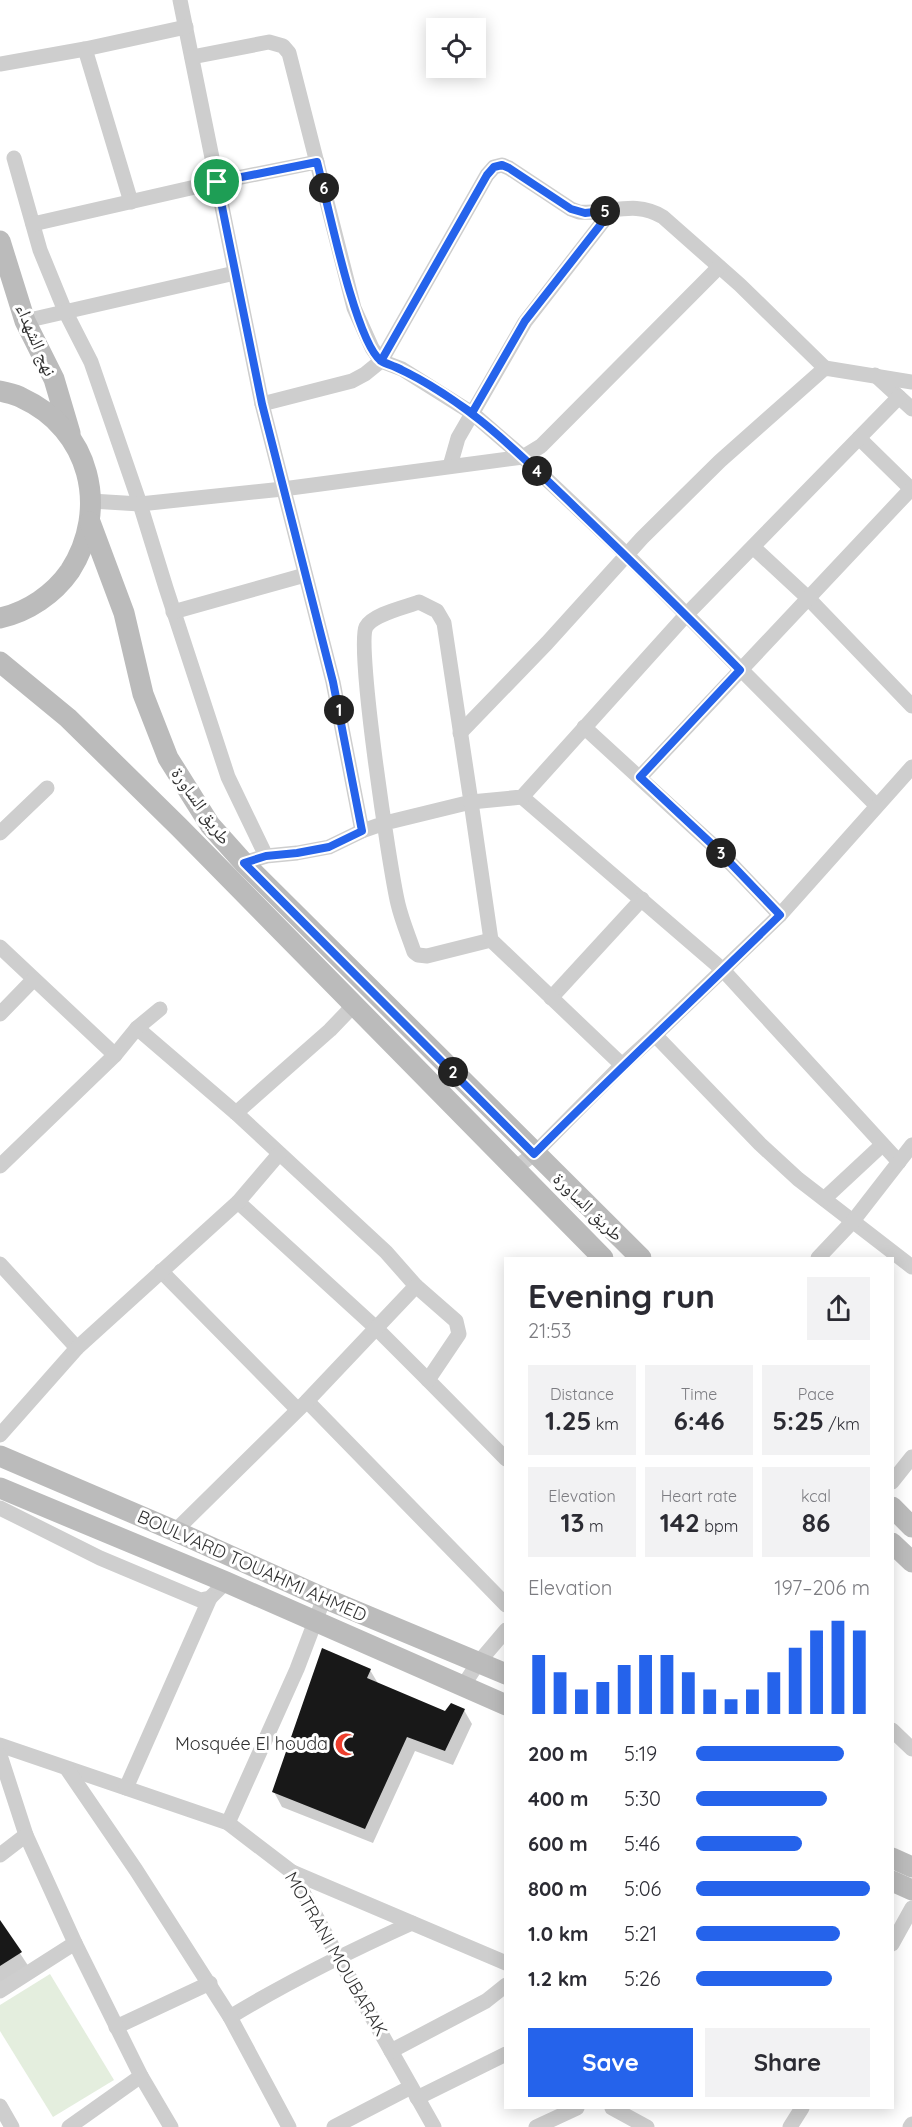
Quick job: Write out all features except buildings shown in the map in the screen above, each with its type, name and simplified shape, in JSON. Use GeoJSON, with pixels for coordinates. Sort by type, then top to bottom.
{"type":"FeatureCollection","features":[{"type":"Feature","properties":{"kind":"main road","name":"نهج الشهداء"},"geometry":{"type":"LineString","coordinates":[[0,241],[25,321],[54,380],[72,440]]}},
{"type":"Feature","properties":{"kind":"main road"},"geometry":{"type":"LineString","coordinates":[[0,391],[21,397],[50,415],[72,440],[89,479],[91,501],[90,522],[80,555],[61,584],[35,605],[0,618]]}},
{"type":"Feature","properties":{"kind":"main road","name":"طريق الساورة"},"geometry":{"type":"LineString","coordinates":[[90,522],[124,613],[143,694],[168,758],[210,825],[244,863],[640,1257]]}},
{"type":"Feature","properties":{"kind":"main road","name":"طريق الساورة"},"geometry":{"type":"LineString","coordinates":[[0,662],[68,718],[178,826],[602,1257]]}},
{"type":"Feature","properties":{"kind":"main road","name":"BOULVARD TOUAHMI AHMED"},"geometry":{"type":"LineString","coordinates":[[0,1456],[324,1598],[504,1673]]}},
{"type":"Feature","properties":{"kind":"main road","name":"BOULVARD TOUAHMI AHMED"},"geometry":{"type":"LineString","coordinates":[[0,1488],[226,1582],[504,1704]]}},
{"type":"Feature","properties":{"kind":"main road"},"geometry":{"type":"LineString","coordinates":[[894,1509],[912,1527]]}},
{"type":"Feature","properties":{"kind":"main road"},"geometry":{"type":"LineString","coordinates":[[894,1545],[912,1562]]}},
{"type":"Feature","properties":{"kind":"main road"},"geometry":{"type":"LineString","coordinates":[[894,1859],[912,1867]]}},
{"type":"Feature","properties":{"kind":"main road"},"geometry":{"type":"LineString","coordinates":[[894,1882],[912,1890]]}},
{"type":"Feature","properties":{"kind":"street"},"geometry":{"type":"LineString","coordinates":[[180,0],[262,404],[333,682],[362,831]]}},
{"type":"Feature","properties":{"kind":"street"},"geometry":{"type":"LineString","coordinates":[[0,64],[85,49],[186,27]]}},
{"type":"Feature","properties":{"kind":"street"},"geometry":{"type":"LineString","coordinates":[[192,57],[269,42],[283,46],[290,53],[354,308],[372,348],[381,361],[402,369],[472,413],[523,457],[627,555],[876,805]]}},
{"type":"Feature","properties":{"kind":"street"},"geometry":{"type":"LineString","coordinates":[[85,49],[131,202]]}},
{"type":"Feature","properties":{"kind":"street"},"geometry":{"type":"LineString","coordinates":[[14,158],[40,250],[65,311],[91,362],[140,504],[228,777],[266,856]]}},
{"type":"Feature","properties":{"kind":"street"},"geometry":{"type":"LineString","coordinates":[[33,224],[317,162]]}},
{"type":"Feature","properties":{"kind":"street"},"geometry":{"type":"LineString","coordinates":[[262,404],[352,381],[366,374],[381,361],[487,175],[494,167],[502,165],[579,212],[632,207],[654,211],[719,267],[825,368],[912,382]]}},
{"type":"Feature","properties":{"kind":"street"},"geometry":{"type":"LineString","coordinates":[[450,466],[458,438],[525,321],[612,210]]}},
{"type":"Feature","properties":{"kind":"street"},"geometry":{"type":"LineString","coordinates":[[91,501],[140,504],[283,489],[523,457],[541,446],[719,267]]}},
{"type":"Feature","properties":{"kind":"street"},"geometry":{"type":"LineString","coordinates":[[25,321],[235,273]]}},
{"type":"Feature","properties":{"kind":"street"},"geometry":{"type":"LineString","coordinates":[[460,733],[547,643],[627,555],[720,461],[825,368]]}},
{"type":"Feature","properties":{"kind":"street"},"geometry":{"type":"LineString","coordinates":[[875,375],[912,409]]}},
{"type":"Feature","properties":{"kind":"street"},"geometry":{"type":"LineString","coordinates":[[244,863],[266,856],[329,847],[362,831],[471,802],[522,797],[687,615],[899,397]]}},
{"type":"Feature","properties":{"kind":"street"},"geometry":{"type":"LineString","coordinates":[[640,777],[912,490],[859,438]]}},
{"type":"Feature","properties":{"kind":"street"},"geometry":{"type":"LineString","coordinates":[[753,547],[808,598],[912,706]]}},
{"type":"Feature","properties":{"kind":"street"},"geometry":{"type":"LineString","coordinates":[[173,612],[305,575]]}},
{"type":"Feature","properties":{"kind":"street"},"geometry":{"type":"LineString","coordinates":[[491,940],[427,956],[418,955],[414,952],[398,904],[385,824],[364,653],[366,628],[373,619],[420,603],[437,611],[444,623],[491,940],[622,1065]]}},
{"type":"Feature","properties":{"kind":"street"},"geometry":{"type":"LineString","coordinates":[[584,727],[716,848],[780,915]]}},
{"type":"Feature","properties":{"kind":"street"},"geometry":{"type":"LineString","coordinates":[[514,1169],[534,1154],[622,1065],[780,915],[912,767]]}},
{"type":"Feature","properties":{"kind":"street"},"geometry":{"type":"LineString","coordinates":[[0,833],[47,788]]}},
{"type":"Feature","properties":{"kind":"street"},"geometry":{"type":"LineString","coordinates":[[522,797],[723,970],[899,1162]]}},
{"type":"Feature","properties":{"kind":"street"},"geometry":{"type":"LineString","coordinates":[[551,998],[642,899]]}},
{"type":"Feature","properties":{"kind":"street"},"geometry":{"type":"LineString","coordinates":[[0,947],[115,1055]]}},
{"type":"Feature","properties":{"kind":"street"},"geometry":{"type":"LineString","coordinates":[[0,1014],[33,980]]}},
{"type":"Feature","properties":{"kind":"street"},"geometry":{"type":"LineString","coordinates":[[236,1113],[330,1030],[354,1005]]}},
{"type":"Feature","properties":{"kind":"street"},"geometry":{"type":"LineString","coordinates":[[0,1166],[115,1055],[137,1028],[160,1009]]}},
{"type":"Feature","properties":{"kind":"street"},"geometry":{"type":"LineString","coordinates":[[137,1028],[236,1113],[386,1252],[416,1286],[456,1321],[459,1329],[456,1339],[428,1380]]}},
{"type":"Feature","properties":{"kind":"street"},"geometry":{"type":"LineString","coordinates":[[655,1035],[759,1144],[798,1179],[912,1267]]}},
{"type":"Feature","properties":{"kind":"street"},"geometry":{"type":"LineString","coordinates":[[824,1199],[882,1145]]}},
{"type":"Feature","properties":{"kind":"street"},"geometry":{"type":"LineString","coordinates":[[819,1257],[853,1221],[912,1145]]}},
{"type":"Feature","properties":{"kind":"street"},"geometry":{"type":"LineString","coordinates":[[0,1435],[77,1348],[238,1202],[279,1154]]}},
{"type":"Feature","properties":{"kind":"street"},"geometry":{"type":"LineString","coordinates":[[238,1202],[375,1328],[504,1457]]}},
{"type":"Feature","properties":{"kind":"street"},"geometry":{"type":"LineString","coordinates":[[0,1264],[77,1348]]}},
{"type":"Feature","properties":{"kind":"street"},"geometry":{"type":"LineString","coordinates":[[162,1271],[504,1603]]}},
{"type":"Feature","properties":{"kind":"street"},"geometry":{"type":"LineString","coordinates":[[175,1531],[302,1405],[416,1286]]}},
{"type":"Feature","properties":{"kind":"street"},"geometry":{"type":"LineString","coordinates":[[894,1479],[912,1456]]}},
{"type":"Feature","properties":{"kind":"street"},"geometry":{"type":"LineString","coordinates":[[0,1508],[100,1558],[200,1600],[210,1598]]}},
{"type":"Feature","properties":{"kind":"street"},"geometry":{"type":"LineString","coordinates":[[126,1788],[210,1598],[226,1582]]}},
{"type":"Feature","properties":{"kind":"street"},"geometry":{"type":"LineString","coordinates":[[228,1822],[297,1669],[324,1598]]}},
{"type":"Feature","properties":{"kind":"street"},"geometry":{"type":"LineString","coordinates":[[463,1686],[478,1663],[504,1632]]}},
{"type":"Feature","properties":{"kind":"street"},"geometry":{"type":"LineString","coordinates":[[894,1731],[910,1742]]}},
{"type":"Feature","properties":{"kind":"street","name":"MOTRANI MOUBARAK"},"geometry":{"type":"LineString","coordinates":[[0,1745],[228,1822],[292,1872],[434,2127]]}},
{"type":"Feature","properties":{"kind":"street"},"geometry":{"type":"LineString","coordinates":[[0,1755],[26,1835],[75,1942],[141,2076],[171,2127]]}},
{"type":"Feature","properties":{"kind":"street"},"geometry":{"type":"LineString","coordinates":[[67,1769],[210,1983],[289,2127]]}},
{"type":"Feature","properties":{"kind":"street"},"geometry":{"type":"LineString","coordinates":[[0,1855],[26,1835]]}},
{"type":"Feature","properties":{"kind":"street"},"geometry":{"type":"LineString","coordinates":[[292,1872],[504,1962]]}},
{"type":"Feature","properties":{"kind":"street"},"geometry":{"type":"LineString","coordinates":[[894,1940],[912,1908]]}},
{"type":"Feature","properties":{"kind":"street"},"geometry":{"type":"LineString","coordinates":[[230,2017],[275,1989],[412,1923]]}},
{"type":"Feature","properties":{"kind":"street"},"geometry":{"type":"LineString","coordinates":[[0,1991],[75,1942]]}},
{"type":"Feature","properties":{"kind":"street"},"geometry":{"type":"LineString","coordinates":[[116,2027],[210,1983]]}},
{"type":"Feature","properties":{"kind":"street"},"geometry":{"type":"LineString","coordinates":[[391,2051],[486,2001],[504,1986]]}},
{"type":"Feature","properties":{"kind":"street"},"geometry":{"type":"LineString","coordinates":[[334,2127],[504,2055]]}},
{"type":"Feature","properties":{"kind":"street"},"geometry":{"type":"LineString","coordinates":[[69,2127],[85,2122],[141,2076]]}},
{"type":"Feature","properties":{"kind":"street"},"geometry":{"type":"LineString","coordinates":[[0,2106],[12,2127]]}},
{"type":"Feature","properties":{"kind":"street"},"geometry":{"type":"LineString","coordinates":[[536,2127],[561,2121],[576,2109]]}},
{"type":"Feature","properties":{"kind":"street"},"geometry":{"type":"LineString","coordinates":[[614,2109],[647,2127]]}},
{"type":"Feature","properties":{"kind":"street"},"geometry":{"type":"LineString","coordinates":[[790,2127],[800,2109]]}},
{"type":"Feature","properties":{"kind":"green space"},"geometry":{"type":"Polygon","coordinates":[[[50,1974],[114,2080],[53,2117],[0,2031],[0,2005],[50,1974]]]}},
{"type":"Feature","properties":{"kind":"place","name":"Mosquée El houda"},"geometry":{"type":"Point","coordinates":[346,1744]}},
{"type":"Feature","properties":{"kind":"route"},"geometry":{"type":"LineString","coordinates":[[217,182],[262,404],[333,682],[362,831],[341,843],[315,851],[266,856],[244,863],[534,1154],[622,1065],[780,915],[716,848],[640,777],[740,670],[627,555],[523,457],[472,413],[402,369],[381,361],[487,175],[494,167],[502,165],[509,168],[579,212],[612,210],[525,321],[472,413],[440,392],[402,369],[381,361],[372,348],[354,308],[317,162],[217,182]]}}]}
